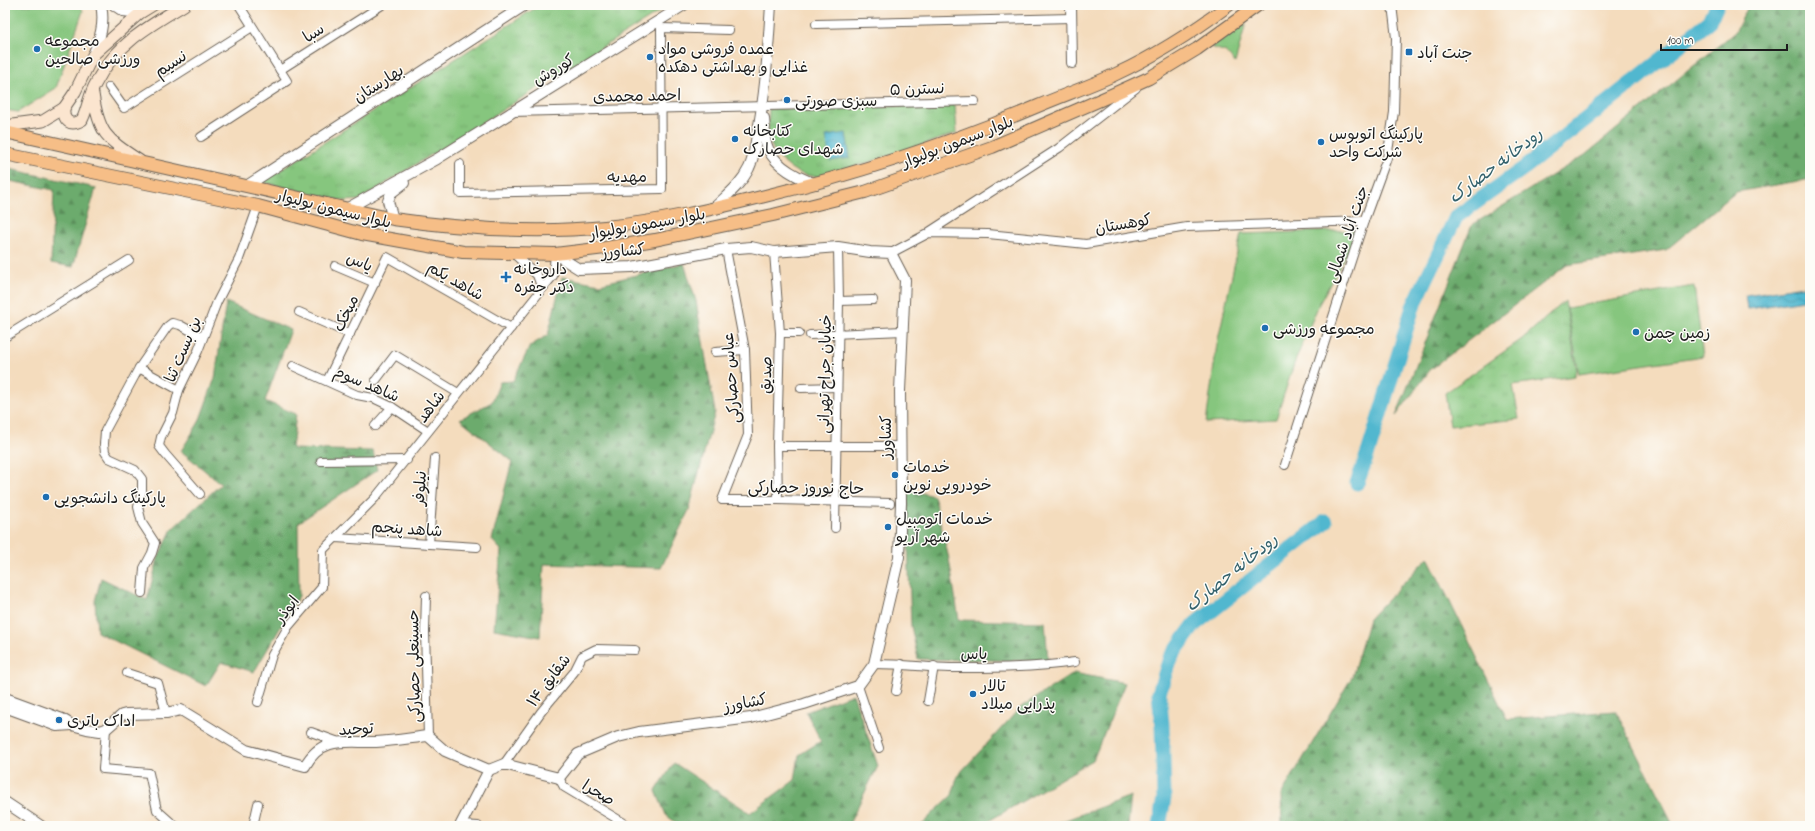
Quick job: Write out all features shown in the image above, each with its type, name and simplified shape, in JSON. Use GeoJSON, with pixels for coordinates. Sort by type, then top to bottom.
{"type":"FeatureCollection","features":[{"type":"Feature","properties":{"kind":"main road"},"geometry":{"type":"LineString","coordinates":[[5,126],[43,121],[64,108],[75,92],[93,55],[140,13],[153,5]]}},
{"type":"Feature","properties":{"kind":"main road"},"geometry":{"type":"LineString","coordinates":[[64,108],[63,115],[67,121],[76,123],[82,120],[95,84],[104,67],[117,52],[150,25],[184,5]]}},
{"type":"Feature","properties":{"kind":"main road","name":"بلوار سیمون بولیوار"},"geometry":{"type":"LineString","coordinates":[[5,132],[248,185],[393,219],[438,226],[514,230],[562,230],[604,227],[646,222],[713,209],[816,184],[929,149],[983,129],[1117,73],[1176,41],[1229,5]]}},
{"type":"Feature","properties":{"kind":"main road","name":"بلوار سیمون بولیوار"},"geometry":{"type":"LineString","coordinates":[[5,154],[258,206],[362,234],[463,252],[555,254],[655,240],[773,215],[865,192],[992,147],[1107,98],[1149,78],[1197,48],[1258,5]]}},
{"type":"Feature","properties":{"kind":"main road"},"geometry":{"type":"LineString","coordinates":[[93,91],[96,116],[104,134],[115,144],[140,161]]}},
{"type":"Feature","properties":{"kind":"street"},"geometry":{"type":"LineString","coordinates":[[93,55],[101,36],[103,14],[101,5]]}},
{"type":"Feature","properties":{"kind":"street"},"geometry":{"type":"LineString","coordinates":[[114,5],[123,11],[140,13]]}},
{"type":"Feature","properties":{"kind":"street"},"geometry":{"type":"LineString","coordinates":[[201,137],[287,81],[239,5]]}},
{"type":"Feature","properties":{"kind":"street","name":"سبا"},"geometry":{"type":"LineString","coordinates":[[280,70],[382,5]]}},
{"type":"Feature","properties":{"kind":"street","name":"بهارستان"},"geometry":{"type":"LineString","coordinates":[[248,185],[525,5]]}},
{"type":"Feature","properties":{"kind":"street","name":"کوروش"},"geometry":{"type":"LineString","coordinates":[[437,159],[684,5]]}},
{"type":"Feature","properties":{"kind":"street"},"geometry":{"type":"LineString","coordinates":[[713,209],[738,186],[750,167],[755,153],[764,106],[772,5]]}},
{"type":"Feature","properties":{"kind":"street"},"geometry":{"type":"LineString","coordinates":[[1071,5],[1072,63]]}},
{"type":"Feature","properties":{"kind":"street","name":"جنت آباد شمالی"},"geometry":{"type":"LineString","coordinates":[[1284,465],[1364,221],[1387,158],[1394,112],[1396,38],[1392,5]]}},
{"type":"Feature","properties":{"kind":"street"},"geometry":{"type":"LineString","coordinates":[[816,24],[1071,18]]}},
{"type":"Feature","properties":{"kind":"street","name":"نسیم"},"geometry":{"type":"LineString","coordinates":[[109,87],[124,108],[252,27]]}},
{"type":"Feature","properties":{"kind":"street","name":"مهدیه"},"geometry":{"type":"LineString","coordinates":[[460,164],[460,193],[662,189],[661,28],[729,30]]}},
{"type":"Feature","properties":{"kind":"street"},"geometry":{"type":"LineString","coordinates":[[928,233],[1059,148],[1149,78]]}},
{"type":"Feature","properties":{"kind":"street","name":"نسترن ۵"},"geometry":{"type":"LineString","coordinates":[[764,106],[975,100]]}},
{"type":"Feature","properties":{"kind":"street"},"geometry":{"type":"LineString","coordinates":[[764,106],[766,143],[775,159],[791,172],[816,184]]}},
{"type":"Feature","properties":{"kind":"street","name":"احمد محمدی"},"geometry":{"type":"LineString","coordinates":[[511,112],[764,106]]}},
{"type":"Feature","properties":{"kind":"street"},"geometry":{"type":"LineString","coordinates":[[348,208],[437,159]]}},
{"type":"Feature","properties":{"kind":"street"},"geometry":{"type":"LineString","coordinates":[[393,219],[388,201],[392,193],[437,159]]}},
{"type":"Feature","properties":{"kind":"street","name":"بن بست ثنا"},"geometry":{"type":"LineString","coordinates":[[200,494],[159,446],[161,437],[173,413],[179,390],[239,259],[258,206]]}},
{"type":"Feature","properties":{"kind":"street","name":"کوهستان"},"geometry":{"type":"LineString","coordinates":[[891,253],[928,233],[988,234],[1086,244],[1187,227],[1364,221]]}},
{"type":"Feature","properties":{"kind":"street","name":"کشاورز"},"geometry":{"type":"LineString","coordinates":[[555,254],[579,269],[632,267],[726,249],[750,247],[774,252],[838,247],[870,252],[891,253],[905,280],[900,391],[899,557],[874,664],[858,686],[804,704],[751,718],[639,732],[618,737],[578,754],[559,778]]}},
{"type":"Feature","properties":{"kind":"street","name":"خیابان جراح تهرانی"},"geometry":{"type":"LineString","coordinates":[[835,528],[839,301],[838,247]]}},
{"type":"Feature","properties":{"kind":"street","name":"عباس حصارکی"},"geometry":{"type":"LineString","coordinates":[[722,500],[748,435],[745,350],[726,249]]}},
{"type":"Feature","properties":{"kind":"street","name":"صدیق"},"geometry":{"type":"LineString","coordinates":[[774,252],[780,333],[777,446],[778,500]]}},
{"type":"Feature","properties":{"kind":"street"},"geometry":{"type":"LineString","coordinates":[[513,253],[537,275],[542,289]]}},
{"type":"Feature","properties":{"kind":"street","name":"شاهد"},"geometry":{"type":"LineString","coordinates":[[336,538],[375,498],[407,460],[458,393],[553,276],[555,254]]}},
{"type":"Feature","properties":{"kind":"street","name":"میخک"},"geometry":{"type":"LineString","coordinates":[[327,381],[387,257]]}},
{"type":"Feature","properties":{"kind":"street","name":"شاهد یکم"},"geometry":{"type":"LineString","coordinates":[[387,257],[511,328]]}},
{"type":"Feature","properties":{"kind":"street"},"geometry":{"type":"LineString","coordinates":[[6,335],[129,260]]}},
{"type":"Feature","properties":{"kind":"street","name":"یاس"},"geometry":{"type":"LineString","coordinates":[[335,266],[375,283]]}},
{"type":"Feature","properties":{"kind":"street"},"geometry":{"type":"LineString","coordinates":[[839,301],[873,300]]}},
{"type":"Feature","properties":{"kind":"street"},"geometry":{"type":"LineString","coordinates":[[299,312],[350,334]]}},
{"type":"Feature","properties":{"kind":"street"},"geometry":{"type":"LineString","coordinates":[[142,593],[144,568],[152,553],[155,543],[142,523],[138,507],[142,491],[142,479],[135,470],[110,458],[105,452],[105,431],[139,368],[172,323],[180,325],[202,337]]}},
{"type":"Feature","properties":{"kind":"street"},"geometry":{"type":"LineString","coordinates":[[810,335],[903,331]]}},
{"type":"Feature","properties":{"kind":"street"},"geometry":{"type":"LineString","coordinates":[[780,333],[799,333]]}},
{"type":"Feature","properties":{"kind":"street"},"geometry":{"type":"LineString","coordinates":[[715,352],[745,350]]}},
{"type":"Feature","properties":{"kind":"street"},"geometry":{"type":"LineString","coordinates":[[376,380],[395,355],[458,393]]}},
{"type":"Feature","properties":{"kind":"street","name":"شاهد سوم"},"geometry":{"type":"LineString","coordinates":[[293,366],[357,395],[373,398],[392,407],[428,432]]}},
{"type":"Feature","properties":{"kind":"street"},"geometry":{"type":"LineString","coordinates":[[139,368],[179,390]]}},
{"type":"Feature","properties":{"kind":"street"},"geometry":{"type":"LineString","coordinates":[[801,388],[837,387]]}},
{"type":"Feature","properties":{"kind":"street"},"geometry":{"type":"LineString","coordinates":[[375,426],[392,407]]}},
{"type":"Feature","properties":{"kind":"street"},"geometry":{"type":"LineString","coordinates":[[777,446],[900,446]]}},
{"type":"Feature","properties":{"kind":"street","name":"نیلوفر"},"geometry":{"type":"LineString","coordinates":[[429,544],[435,458]]}},
{"type":"Feature","properties":{"kind":"street"},"geometry":{"type":"LineString","coordinates":[[321,461],[407,460]]}},
{"type":"Feature","properties":{"kind":"street","name":"حاج نوروز حصارکی"},"geometry":{"type":"LineString","coordinates":[[722,500],[890,503]]}},
{"type":"Feature","properties":{"kind":"street","name":"شاهد پنجم"},"geometry":{"type":"LineString","coordinates":[[336,538],[477,547]]}},
{"type":"Feature","properties":{"kind":"street","name":"ابوذر"},"geometry":{"type":"LineString","coordinates":[[258,702],[272,655],[288,627],[322,587],[323,550],[336,538]]}},
{"type":"Feature","properties":{"kind":"street","name":"حسینعلی حصارکی"},"geometry":{"type":"LineString","coordinates":[[426,596],[424,631],[428,736]]}},
{"type":"Feature","properties":{"kind":"street","name":"شقایق ۱۴"},"geometry":{"type":"LineString","coordinates":[[504,764],[545,707],[574,672],[582,656],[596,649],[635,650]]}},
{"type":"Feature","properties":{"kind":"street","name":"یاس"},"geometry":{"type":"LineString","coordinates":[[874,664],[1016,667],[1075,662]]}},
{"type":"Feature","properties":{"kind":"street"},"geometry":{"type":"LineString","coordinates":[[896,691],[901,664]]}},
{"type":"Feature","properties":{"kind":"street"},"geometry":{"type":"LineString","coordinates":[[928,701],[934,666]]}},
{"type":"Feature","properties":{"kind":"street"},"geometry":{"type":"LineString","coordinates":[[127,673],[158,682],[166,713]]}},
{"type":"Feature","properties":{"kind":"street"},"geometry":{"type":"LineString","coordinates":[[858,686],[879,748]]}},
{"type":"Feature","properties":{"kind":"street"},"geometry":{"type":"LineString","coordinates":[[5,698],[87,730],[100,731],[106,729],[103,769],[149,773],[157,810],[175,826]]}},
{"type":"Feature","properties":{"kind":"street"},"geometry":{"type":"LineString","coordinates":[[5,707],[57,726],[72,725]]}},
{"type":"Feature","properties":{"kind":"street","name":"توحید"},"geometry":{"type":"LineString","coordinates":[[106,729],[122,715],[166,713],[181,710],[246,750],[267,757],[306,766],[311,756],[317,750],[336,742],[377,742],[428,736]]}},
{"type":"Feature","properties":{"kind":"street"},"geometry":{"type":"LineString","coordinates":[[311,732],[336,742]]}},
{"type":"Feature","properties":{"kind":"street"},"geometry":{"type":"LineString","coordinates":[[428,736],[445,751],[489,770]]}},
{"type":"Feature","properties":{"kind":"street"},"geometry":{"type":"LineString","coordinates":[[478,826],[460,826],[489,770],[504,764],[559,778]]}},
{"type":"Feature","properties":{"kind":"street","name":"صحرا"},"geometry":{"type":"LineString","coordinates":[[559,778],[564,787],[629,826]]}},
{"type":"Feature","properties":{"kind":"street"},"geometry":{"type":"LineString","coordinates":[[5,802],[41,826]]}},
{"type":"Feature","properties":{"kind":"street"},"geometry":{"type":"LineString","coordinates":[[254,826],[258,804]]}},
{"type":"Feature","properties":{"kind":"green space","name":"مجموعه ورزشی صالحین"},"geometry":{"type":"Polygon","coordinates":[[[5,5],[80,5],[83,11],[56,88],[18,112],[5,110],[5,5]]]}},
{"type":"Feature","properties":{"kind":"green space"},"geometry":{"type":"Polygon","coordinates":[[[540,5],[670,5],[359,200],[344,201],[262,182],[540,5]]]}},
{"type":"Feature","properties":{"kind":"green space"},"geometry":{"type":"Polygon","coordinates":[[[1749,5],[1810,5],[1810,179],[1736,192],[1666,250],[1567,265],[1430,370],[1396,416],[1472,225],[1585,155],[1735,32],[1749,5]]]}},
{"type":"Feature","properties":{"kind":"green space"},"geometry":{"type":"Polygon","coordinates":[[[1246,23],[1235,63],[1226,52],[1211,47],[1246,23]]]}},
{"type":"Feature","properties":{"kind":"green space"},"geometry":{"type":"Polygon","coordinates":[[[955,105],[957,133],[826,175],[805,175],[792,169],[781,160],[773,148],[769,138],[769,109],[955,105]]]}},
{"type":"Feature","properties":{"kind":"green space"},"geometry":{"type":"Polygon","coordinates":[[[5,168],[96,188],[73,267],[51,263],[54,190],[5,180],[5,168]]]}},
{"type":"Feature","properties":{"kind":"green space","name":"مجموعه ورزشی"},"geometry":{"type":"Polygon","coordinates":[[[1360,230],[1319,304],[1294,364],[1276,419],[1206,423],[1217,344],[1241,234],[1360,230]]]}},
{"type":"Feature","properties":{"kind":"green space"},"geometry":{"type":"Polygon","coordinates":[[[684,263],[696,301],[715,412],[689,510],[661,568],[544,564],[540,637],[494,629],[501,550],[492,540],[512,461],[460,419],[492,402],[500,382],[513,381],[530,346],[548,335],[562,277],[600,284],[684,263]]]}},
{"type":"Feature","properties":{"kind":"green space","name":"زمین چمن"},"geometry":{"type":"Polygon","coordinates":[[[1694,286],[1703,356],[1579,374],[1567,308],[1694,286]]]}},
{"type":"Feature","properties":{"kind":"green space"},"geometry":{"type":"Polygon","coordinates":[[[1565,301],[1577,371],[1575,372],[1575,376],[1513,385],[1519,419],[1450,426],[1445,393],[1522,339],[1565,301]]]}},
{"type":"Feature","properties":{"kind":"green space"},"geometry":{"type":"Polygon","coordinates":[[[226,302],[291,330],[265,401],[296,414],[292,449],[373,451],[377,470],[298,523],[299,596],[254,672],[221,662],[206,686],[97,632],[95,601],[101,578],[147,600],[158,558],[172,529],[221,484],[181,451],[199,422],[215,378],[226,302]]]}},
{"type":"Feature","properties":{"kind":"green space"},"geometry":{"type":"Polygon","coordinates":[[[906,489],[934,496],[949,559],[959,620],[1045,622],[1048,661],[918,659],[911,626],[906,489]]]}},
{"type":"Feature","properties":{"kind":"green space"},"geometry":{"type":"Polygon","coordinates":[[[1428,557],[1507,719],[1616,711],[1674,826],[1282,826],[1281,795],[1352,677],[1369,619],[1428,557]]]}},
{"type":"Feature","properties":{"kind":"green space"},"geometry":{"type":"Polygon","coordinates":[[[1074,673],[1125,683],[1093,760],[980,826],[920,826],[952,795],[958,775],[1021,707],[1074,673]]]}},
{"type":"Feature","properties":{"kind":"green space"},"geometry":{"type":"Polygon","coordinates":[[[853,694],[878,766],[848,826],[680,826],[666,815],[656,791],[674,763],[750,813],[795,780],[799,755],[821,741],[806,712],[853,694]]]}},
{"type":"Feature","properties":{"kind":"green space"},"geometry":{"type":"Polygon","coordinates":[[[1131,796],[1128,826],[1049,826],[1131,796]]]}},
{"type":"Feature","properties":{"kind":"water"},"geometry":{"type":"Polygon","coordinates":[[[846,133],[850,158],[830,161],[826,136],[846,133]]]}},
{"type":"Feature","properties":{"kind":"water"},"geometry":{"type":"Polygon","coordinates":[[[1810,285],[1810,299],[1748,309],[1746,295],[1810,285]]]}},
{"type":"Feature","properties":{"kind":"waterway","name":"رودخانه حصارک"},"geometry":{"type":"LineString","coordinates":[[1357,483],[1369,450],[1413,307],[1456,217],[1524,168],[1710,21],[1717,5]]}},
{"type":"Feature","properties":{"kind":"waterway","name":"رودخانه حصارک"},"geometry":{"type":"LineString","coordinates":[[1159,826],[1164,798],[1162,724],[1159,693],[1170,658],[1195,624],[1325,522]]}},
{"type":"Feature","properties":{"kind":"place","name":"مجموعه ورزشی صالحین"},"geometry":{"type":"Point","coordinates":[37,49]}},
{"type":"Feature","properties":{"kind":"place","name":"جنت آباد"},"geometry":{"type":"Point","coordinates":[1409,52]}},
{"type":"Feature","properties":{"kind":"place","name":"عمده فروشی مواد غذایی و بهداشتی دهکده"},"geometry":{"type":"Point","coordinates":[650,57]}},
{"type":"Feature","properties":{"kind":"place","name":"سبزی صورتی"},"geometry":{"type":"Point","coordinates":[787,100]}},
{"type":"Feature","properties":{"kind":"place","name":"کتابخانه شهدای حصارک"},"geometry":{"type":"Point","coordinates":[735,139]}},
{"type":"Feature","properties":{"kind":"place","name":"پارکینگ اتوبوس شرکت واحد"},"geometry":{"type":"Point","coordinates":[1321,142]}},
{"type":"Feature","properties":{"kind":"place","name":"داروخانه دکتر جفره"},"geometry":{"type":"Point","coordinates":[506,277]}},
{"type":"Feature","properties":{"kind":"place","name":"مجموعه ورزشی"},"geometry":{"type":"Point","coordinates":[1265,328]}},
{"type":"Feature","properties":{"kind":"place","name":"زمین چمن"},"geometry":{"type":"Point","coordinates":[1636,332]}},
{"type":"Feature","properties":{"kind":"place","name":"خدمات خودرویی نوین"},"geometry":{"type":"Point","coordinates":[895,475]}},
{"type":"Feature","properties":{"kind":"place","name":"پارکینگ دانشجویی"},"geometry":{"type":"Point","coordinates":[46,497]}},
{"type":"Feature","properties":{"kind":"place","name":"خدمات اتومبیل شهر آریو"},"geometry":{"type":"Point","coordinates":[888,527]}},
{"type":"Feature","properties":{"kind":"place","name":"تالار پذرایی میلاد"},"geometry":{"type":"Point","coordinates":[973,694]}},
{"type":"Feature","properties":{"kind":"place","name":"اداک باتری"},"geometry":{"type":"Point","coordinates":[59,720]}}]}
